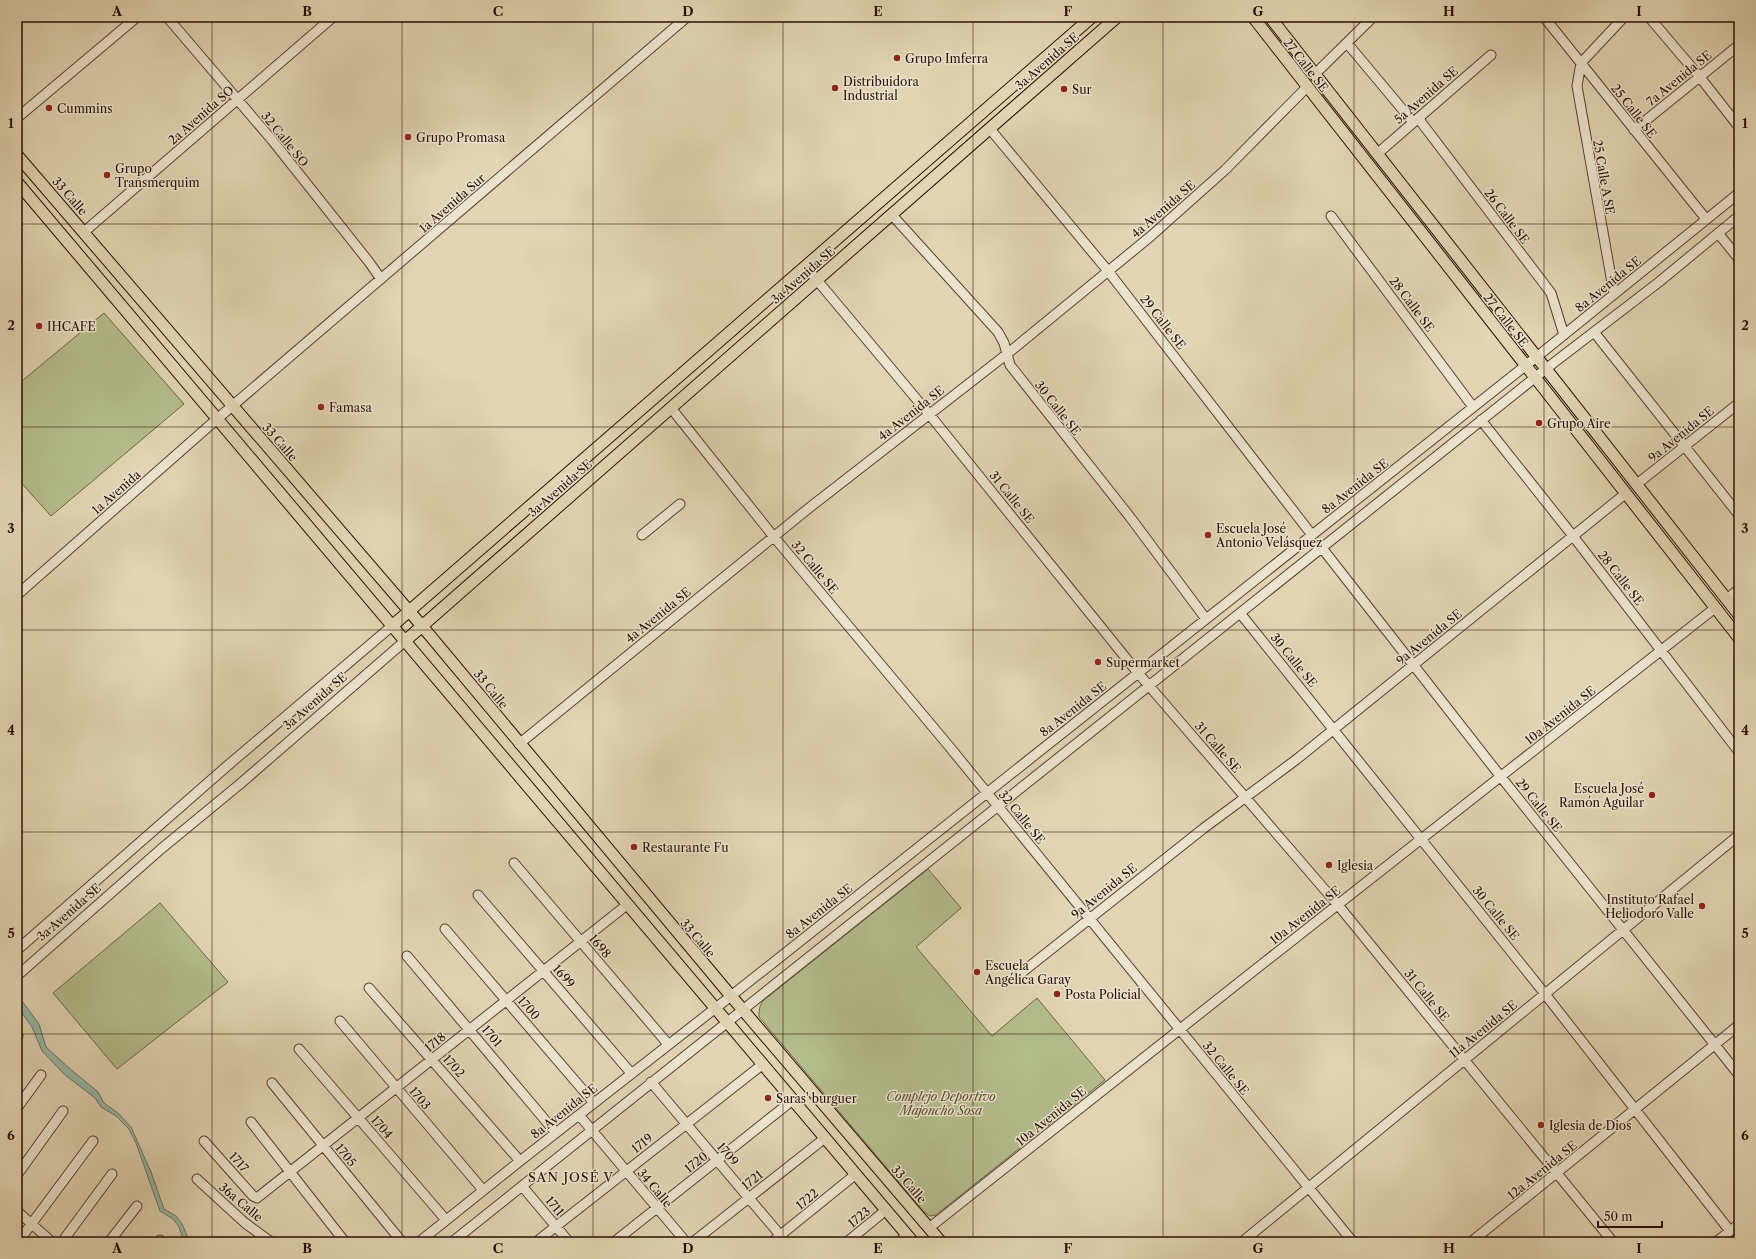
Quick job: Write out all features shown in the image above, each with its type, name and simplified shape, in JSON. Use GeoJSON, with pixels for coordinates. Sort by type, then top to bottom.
{"type":"FeatureCollection","features":[{"type":"Feature","properties":{"kind":"main road","name":"3a Avenida SE"},"geometry":{"type":"LineString","coordinates":[[392,626],[1092,17]]}},
{"type":"Feature","properties":{"kind":"main road","name":"3a Avenida SE"},"geometry":{"type":"LineString","coordinates":[[405,641],[1118,17]]}},
{"type":"Feature","properties":{"kind":"main road","name":"27 Calle SE"},"geometry":{"type":"LineString","coordinates":[[1253,17],[1739,638]]}},
{"type":"Feature","properties":{"kind":"main road","name":"27 Calle SE"},"geometry":{"type":"LineString","coordinates":[[1270,17],[1538,356],[1739,615]]}},
{"type":"Feature","properties":{"kind":"main road","name":"33 Calle"},"geometry":{"type":"LineString","coordinates":[[17,155],[422,626],[743,1011],[941,1242]]}},
{"type":"Feature","properties":{"kind":"main road"},"geometry":{"type":"LineString","coordinates":[[17,182],[856,1174],[886,1210],[907,1240]]}},
{"type":"Feature","properties":{"kind":"street"},"geometry":{"type":"LineString","coordinates":[[17,118],[137,17]]}},
{"type":"Feature","properties":{"kind":"street","name":"32 Calle SO"},"geometry":{"type":"LineString","coordinates":[[167,17],[282,152],[381,279]]}},
{"type":"Feature","properties":{"kind":"street","name":"2a Avenida SO"},"geometry":{"type":"LineString","coordinates":[[84,232],[333,17]]}},
{"type":"Feature","properties":{"kind":"street","name":"1a Avenida Sur"},"geometry":{"type":"LineString","coordinates":[[232,406],[687,17]]}},
{"type":"Feature","properties":{"kind":"street"},"geometry":{"type":"LineString","coordinates":[[1315,74],[1373,17]]}},
{"type":"Feature","properties":{"kind":"street","name":"25 Calle SE"},"geometry":{"type":"LineString","coordinates":[[1544,17],[1706,219]]}},
{"type":"Feature","properties":{"kind":"street"},"geometry":{"type":"LineString","coordinates":[[1581,63],[1624,17]]}},
{"type":"Feature","properties":{"kind":"street"},"geometry":{"type":"LineString","coordinates":[[1649,17],[1699,76],[1739,127]]}},
{"type":"Feature","properties":{"kind":"street","name":"26 Calle SE"},"geometry":{"type":"LineString","coordinates":[[1347,43],[1416,120],[1551,293],[1564,335]]}},
{"type":"Feature","properties":{"kind":"street","name":"7a Avenida SE"},"geometry":{"type":"LineString","coordinates":[[1634,130],[1739,45]]}},
{"type":"Feature","properties":{"kind":"street","name":"5a Avenida SE"},"geometry":{"type":"LineString","coordinates":[[1377,154],[1490,55]]}},
{"type":"Feature","properties":{"kind":"street","name":"25 Calle A SE"},"geometry":{"type":"LineString","coordinates":[[1581,63],[1577,86],[1614,294]]}},
{"type":"Feature","properties":{"kind":"street","name":"4a Avenida SE"},"geometry":{"type":"LineString","coordinates":[[519,744],[774,537],[1007,354],[1156,232],[1221,174],[1307,87]]}},
{"type":"Feature","properties":{"kind":"street","name":"29 Calle SE"},"geometry":{"type":"LineString","coordinates":[[990,129],[1108,271],[1312,535]]}},
{"type":"Feature","properties":{"kind":"street","name":"8a Avenida SE"},"geometry":{"type":"LineString","coordinates":[[419,1242],[1538,356],[1739,192]]}},
{"type":"Feature","properties":{"kind":"street","name":"30 Calle SE"},"geometry":{"type":"LineString","coordinates":[[892,214],[998,332],[1010,365],[1130,517],[1206,619]]}},
{"type":"Feature","properties":{"kind":"street","name":"28 Calle SE"},"geometry":{"type":"LineString","coordinates":[[1331,216],[1473,407]]}},
{"type":"Feature","properties":{"kind":"street"},"geometry":{"type":"LineString","coordinates":[[457,1241],[522,1186],[651,1082],[743,1011],[1481,420],[1739,216]]}},
{"type":"Feature","properties":{"kind":"street"},"geometry":{"type":"LineString","coordinates":[[1718,233],[1739,259]]}},
{"type":"Feature","properties":{"kind":"street","name":"31 Calle SE"},"geometry":{"type":"LineString","coordinates":[[806,267],[929,414],[1138,673],[1338,905],[1613,1242]]}},
{"type":"Feature","properties":{"kind":"street"},"geometry":{"type":"LineString","coordinates":[[1594,332],[1739,514]]}},
{"type":"Feature","properties":{"kind":"street","name":"9a Avenida SE"},"geometry":{"type":"LineString","coordinates":[[1637,484],[1739,403]]}},
{"type":"Feature","properties":{"kind":"street","name":"1a Avenida"},"geometry":{"type":"LineString","coordinates":[[17,596],[232,406]]}},
{"type":"Feature","properties":{"kind":"street","name":"32 Calle SE"},"geometry":{"type":"LineString","coordinates":[[671,408],[774,537],[998,806],[1353,1242]]}},
{"type":"Feature","properties":{"kind":"street","name":"28 Calle SE"},"geometry":{"type":"LineString","coordinates":[[1481,420],[1573,536],[1739,752]]}},
{"type":"Feature","properties":{"kind":"street","name":"9a Avenida SE"},"geometry":{"type":"LineString","coordinates":[[1020,974],[1204,828],[1246,798],[1334,729],[1625,494]]}},
{"type":"Feature","properties":{"kind":"street"},"geometry":{"type":"LineString","coordinates":[[642,534],[680,504]]}},
{"type":"Feature","properties":{"kind":"street","name":"29 Calle SE"},"geometry":{"type":"LineString","coordinates":[[1322,548],[1501,777],[1624,929],[1739,1075]]}},
{"type":"Feature","properties":{"kind":"street"},"geometry":{"type":"LineString","coordinates":[[1727,599],[1739,589]]}},
{"type":"Feature","properties":{"kind":"street","name":"10a Avenida SE"},"geometry":{"type":"LineString","coordinates":[[929,1228],[1715,608]]}},
{"type":"Feature","properties":{"kind":"street","name":"30 Calle SE"},"geometry":{"type":"LineString","coordinates":[[1240,613],[1545,994],[1730,1231]]}},
{"type":"Feature","properties":{"kind":"street","name":"3a Avenida SE"},"geometry":{"type":"LineString","coordinates":[[17,950],[226,766],[392,626]]}},
{"type":"Feature","properties":{"kind":"street","name":"3a Avenida SE"},"geometry":{"type":"LineString","coordinates":[[17,976],[161,849],[240,784],[405,641]]}},
{"type":"Feature","properties":{"kind":"street","name":"11a Avenida SE"},"geometry":{"type":"LineString","coordinates":[[1242,1242],[1739,835]]}},
{"type":"Feature","properties":{"kind":"street","name":"1698"},"geometry":{"type":"LineString","coordinates":[[514,863],[668,1044]]}},
{"type":"Feature","properties":{"kind":"street","name":"1699"},"geometry":{"type":"LineString","coordinates":[[478,895],[631,1073]]}},
{"type":"Feature","properties":{"kind":"street","name":"1718"},"geometry":{"type":"LineString","coordinates":[[257,1198],[628,904]]}},
{"type":"Feature","properties":{"kind":"street","name":"1700"},"geometry":{"type":"LineString","coordinates":[[445,930],[594,1103]]}},
{"type":"Feature","properties":{"kind":"street","name":"1701"},"geometry":{"type":"LineString","coordinates":[[407,956],[556,1132]]}},
{"type":"Feature","properties":{"kind":"street","name":"1702"},"geometry":{"type":"LineString","coordinates":[[369,988],[520,1161]]}},
{"type":"Feature","properties":{"kind":"street","name":"1703"},"geometry":{"type":"LineString","coordinates":[[340,1021],[483,1190]]}},
{"type":"Feature","properties":{"kind":"street","name":"12a Avenida SE"},"geometry":{"type":"LineString","coordinates":[[1472,1242],[1739,1025]]}},
{"type":"Feature","properties":{"kind":"street","name":"1704"},"geometry":{"type":"LineString","coordinates":[[299,1049],[446,1220]]}},
{"type":"Feature","properties":{"kind":"street","name":"1719"},"geometry":{"type":"LineString","coordinates":[[536,1242],[763,1064]]}},
{"type":"Feature","properties":{"kind":"street"},"geometry":{"type":"LineString","coordinates":[[17,1108],[42,1075]]}},
{"type":"Feature","properties":{"kind":"street","name":"1709"},"geometry":{"type":"LineString","coordinates":[[651,1082],[783,1239]]}},
{"type":"Feature","properties":{"kind":"street","name":"1705"},"geometry":{"type":"LineString","coordinates":[[272,1083],[402,1242]]}},
{"type":"Feature","properties":{"kind":"street","name":"1720"},"geometry":{"type":"LineString","coordinates":[[614,1242],[793,1100]]}},
{"type":"Feature","properties":{"kind":"street"},"geometry":{"type":"LineString","coordinates":[[17,1175],[63,1111]]}},
{"type":"Feature","properties":{"kind":"street","name":"34 Calle"},"geometry":{"type":"LineString","coordinates":[[579,1115],[686,1242]]}},
{"type":"Feature","properties":{"kind":"street"},"geometry":{"type":"LineString","coordinates":[[251,1122],[344,1242]]}},
{"type":"Feature","properties":{"kind":"street","name":"1721"},"geometry":{"type":"LineString","coordinates":[[693,1242],[825,1138]]}},
{"type":"Feature","properties":{"kind":"street"},"geometry":{"type":"LineString","coordinates":[[18,1242],[93,1140]]}},
{"type":"Feature","properties":{"kind":"street","name":"1717"},"geometry":{"type":"LineString","coordinates":[[204,1141],[253,1196],[257,1198]]}},
{"type":"Feature","properties":{"kind":"street"},"geometry":{"type":"LineString","coordinates":[[62,1242],[112,1174]]}},
{"type":"Feature","properties":{"kind":"street","name":"1722"},"geometry":{"type":"LineString","coordinates":[[772,1242],[783,1239],[856,1174]]}},
{"type":"Feature","properties":{"kind":"street","name":"36a Calle"},"geometry":{"type":"LineString","coordinates":[[197,1179],[245,1223],[271,1242]]}},
{"type":"Feature","properties":{"kind":"street","name":"1711"},"geometry":{"type":"LineString","coordinates":[[522,1186],[569,1242]]}},
{"type":"Feature","properties":{"kind":"street"},"geometry":{"type":"LineString","coordinates":[[109,1242],[137,1206]]}},
{"type":"Feature","properties":{"kind":"street","name":"1723"},"geometry":{"type":"LineString","coordinates":[[847,1242],[886,1210]]}},
{"type":"Feature","properties":{"kind":"street"},"geometry":{"type":"LineString","coordinates":[[17,1211],[52,1242]]}},
{"type":"Feature","properties":{"kind":"street"},"geometry":{"type":"LineString","coordinates":[[1716,1242],[1739,1224]]}},
{"type":"Feature","properties":{"kind":"green space"},"geometry":{"type":"Polygon","coordinates":[[[104,313],[184,404],[51,516],[17,478],[17,385],[104,313]]]}},
{"type":"Feature","properties":{"kind":"green space","name":"Complejo Deportivo Majoncho Sosa"},"geometry":{"type":"Polygon","coordinates":[[[928,869],[961,908],[916,947],[992,1036],[1037,998],[1105,1080],[936,1215],[930,1216],[924,1212],[759,1017],[761,1004],[764,1000],[928,869]]]}},
{"type":"Feature","properties":{"kind":"green space"},"geometry":{"type":"Polygon","coordinates":[[[160,903],[228,982],[117,1069],[53,993],[160,903]]]}},
{"type":"Feature","properties":{"kind":"shaded area"},"geometry":{"type":"Polygon","coordinates":[[[17,800],[19,804],[17,852],[17,800]]]}},
{"type":"Feature","properties":{"kind":"shaded area"},"geometry":{"type":"Polygon","coordinates":[[[17,994],[39,1024],[46,1047],[98,1092],[104,1103],[118,1113],[131,1127],[151,1172],[164,1209],[176,1216],[182,1224],[190,1242],[184,1242],[179,1227],[173,1219],[160,1211],[136,1143],[129,1129],[116,1116],[101,1107],[95,1098],[65,1075],[42,1051],[32,1027],[17,1006],[17,994]]]}},
{"type":"Feature","properties":{"kind":"place","name":"Grupo Imferra"},"geometry":{"type":"Point","coordinates":[897,58]}},
{"type":"Feature","properties":{"kind":"place","name":"Distribuidora Industrial"},"geometry":{"type":"Point","coordinates":[835,88]}},
{"type":"Feature","properties":{"kind":"place","name":"Sur"},"geometry":{"type":"Point","coordinates":[1064,89]}},
{"type":"Feature","properties":{"kind":"place","name":"Cummins"},"geometry":{"type":"Point","coordinates":[49,108]}},
{"type":"Feature","properties":{"kind":"place","name":"Grupo Promasa"},"geometry":{"type":"Point","coordinates":[408,137]}},
{"type":"Feature","properties":{"kind":"place","name":"Grupo Transmerquim"},"geometry":{"type":"Point","coordinates":[107,175]}},
{"type":"Feature","properties":{"kind":"place","name":"IHCAFE"},"geometry":{"type":"Point","coordinates":[39,326]}},
{"type":"Feature","properties":{"kind":"place","name":"Famasa"},"geometry":{"type":"Point","coordinates":[321,407]}},
{"type":"Feature","properties":{"kind":"place","name":"Grupo Aire"},"geometry":{"type":"Point","coordinates":[1539,423]}},
{"type":"Feature","properties":{"kind":"place","name":"Escuela José Antonio Velásquez"},"geometry":{"type":"Point","coordinates":[1208,535]}},
{"type":"Feature","properties":{"kind":"place","name":"Supermarket"},"geometry":{"type":"Point","coordinates":[1098,662]}},
{"type":"Feature","properties":{"kind":"place","name":"Escuela José Ramón Aguilar"},"geometry":{"type":"Point","coordinates":[1652,795]}},
{"type":"Feature","properties":{"kind":"place","name":"Restaurante Fu"},"geometry":{"type":"Point","coordinates":[634,847]}},
{"type":"Feature","properties":{"kind":"place","name":"Iglesia"},"geometry":{"type":"Point","coordinates":[1329,865]}},
{"type":"Feature","properties":{"kind":"place","name":"Instituto Rafael Heliodoro Valle"},"geometry":{"type":"Point","coordinates":[1702,906]}},
{"type":"Feature","properties":{"kind":"place","name":"Escuela Angélica Garay"},"geometry":{"type":"Point","coordinates":[977,972]}},
{"type":"Feature","properties":{"kind":"place","name":"Posta Policial"},"geometry":{"type":"Point","coordinates":[1057,994]}},
{"type":"Feature","properties":{"kind":"place","name":"Saras' burguer"},"geometry":{"type":"Point","coordinates":[768,1098]}},
{"type":"Feature","properties":{"kind":"place","name":"Iglesia de Dios"},"geometry":{"type":"Point","coordinates":[1541,1125]}},
{"type":"Feature","properties":{"kind":"district","name":"SAN JOSÉ V"},"geometry":{"type":"Point","coordinates":[571,1177]}}]}
